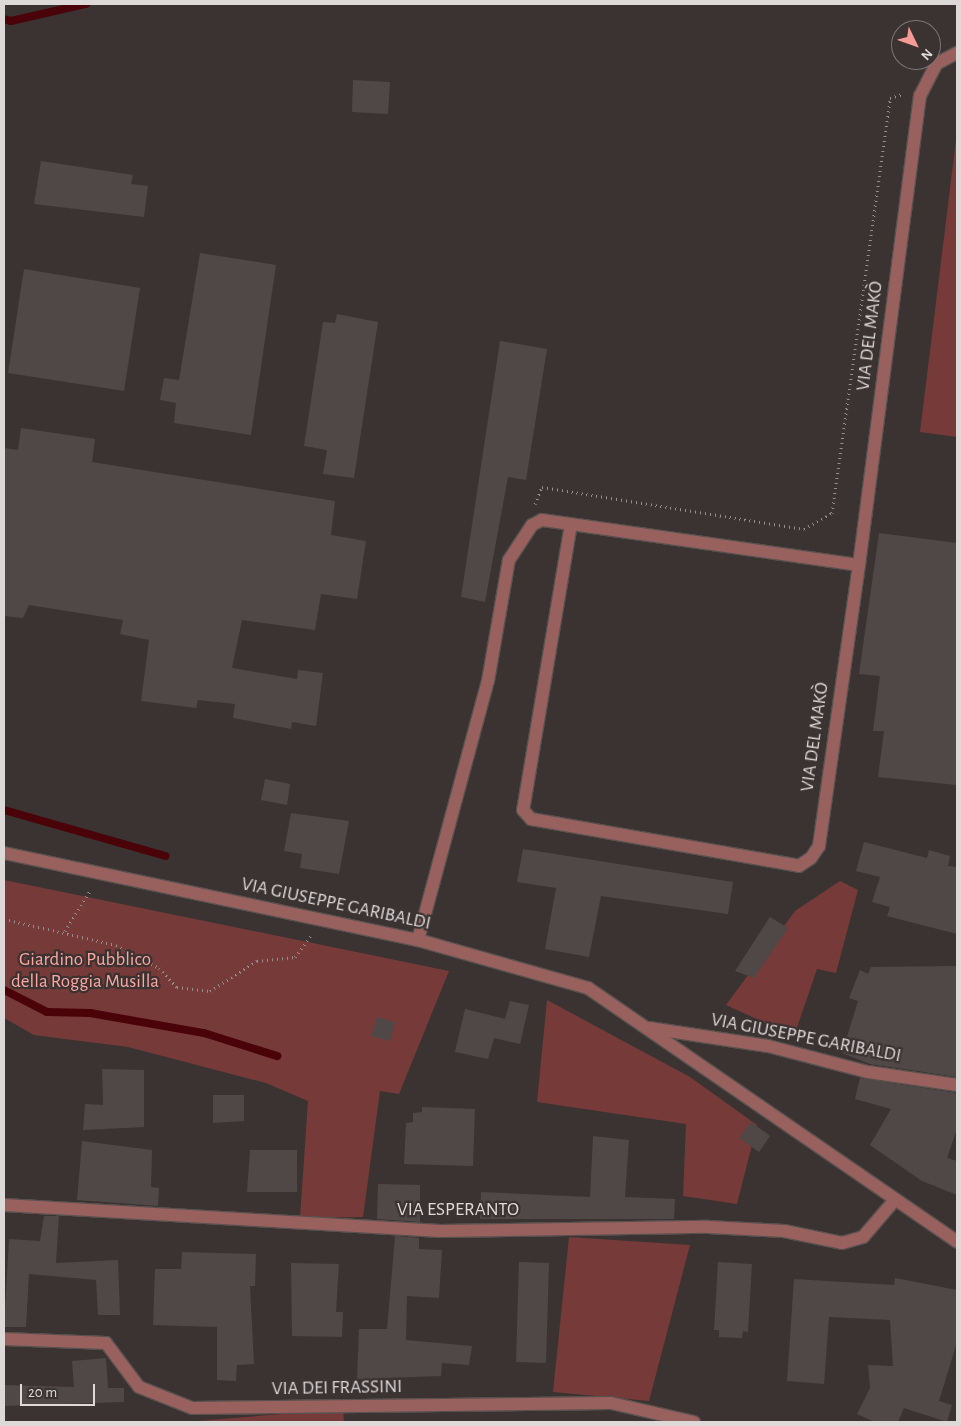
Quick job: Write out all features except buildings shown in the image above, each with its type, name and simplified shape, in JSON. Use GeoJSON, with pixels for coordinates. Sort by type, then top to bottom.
{"type":"FeatureCollection","features":[{"type":"Feature","properties":{"kind":"street","name":"VIA DEL MAKÒ"},"geometry":{"type":"LineString","coordinates":[[571,524],[523,810],[530,819],[799,866],[811,858],[819,846],[859,565],[920,96],[936,64],[957,53]]}},
{"type":"Feature","properties":{"kind":"street"},"geometry":{"type":"LineString","coordinates":[[418,940],[488,681],[509,560],[532,525],[542,520],[859,565]]}},
{"type":"Feature","properties":{"kind":"street","name":"VIA GIUSEPPE GARIBALDI"},"geometry":{"type":"LineString","coordinates":[[4,853],[418,940],[588,988],[647,1027],[894,1201],[957,1242]]}},
{"type":"Feature","properties":{"kind":"street","name":"VIA GIUSEPPE GARIBALDI"},"geometry":{"type":"LineString","coordinates":[[647,1027],[768,1046],[868,1072],[957,1085]]}},
{"type":"Feature","properties":{"kind":"street","name":"VIA ESPERANTO"},"geometry":{"type":"LineString","coordinates":[[4,1205],[440,1231],[708,1227],[784,1231],[842,1243],[863,1238],[894,1201]]}},
{"type":"Feature","properties":{"kind":"street","name":"VIA DEI FRASSINI"},"geometry":{"type":"LineString","coordinates":[[4,1339],[106,1343],[139,1387],[192,1408],[611,1403],[694,1422]]}},
{"type":"Feature","properties":{"kind":"path"},"geometry":{"type":"LineString","coordinates":[[532,525],[536,494],[542,487],[804,529],[832,513],[890,98],[899,94],[920,96]]}},
{"type":"Feature","properties":{"kind":"path"},"geometry":{"type":"LineString","coordinates":[[65,931],[89,898],[97,872]]}},
{"type":"Feature","properties":{"kind":"path"},"geometry":{"type":"LineString","coordinates":[[4,919],[65,931],[141,957],[177,987],[210,991],[257,961],[295,957],[305,950],[319,919]]}},
{"type":"Feature","properties":{"kind":"green space"},"geometry":{"type":"Polygon","coordinates":[[[957,132],[957,437],[920,432],[957,132]]]}},
{"type":"Feature","properties":{"kind":"green space","name":"Giardino Pubblico della Roggia Musilla"},"geometry":{"type":"Polygon","coordinates":[[[4,880],[449,971],[399,1094],[380,1091],[363,1217],[300,1218],[308,1101],[266,1083],[128,1047],[34,1035],[4,1018],[4,880]]]}},
{"type":"Feature","properties":{"kind":"green space"},"geometry":{"type":"Polygon","coordinates":[[[840,881],[858,890],[836,973],[817,969],[794,1036],[726,1005],[795,911],[840,881]]]}},
{"type":"Feature","properties":{"kind":"green space"},"geometry":{"type":"Polygon","coordinates":[[[547,1000],[690,1077],[757,1125],[737,1204],[683,1196],[686,1124],[537,1102],[547,1000]]]}},
{"type":"Feature","properties":{"kind":"green space"},"geometry":{"type":"Polygon","coordinates":[[[569,1237],[690,1245],[649,1401],[553,1392],[569,1237]]]}},
{"type":"Feature","properties":{"kind":"green space"},"geometry":{"type":"Polygon","coordinates":[[[343,1409],[344,1422],[186,1422],[343,1409]]]}},
{"type":"Feature","properties":{"kind":"waterway"},"geometry":{"type":"LineString","coordinates":[[4,19],[11,21],[86,4]]}},
{"type":"Feature","properties":{"kind":"waterway"},"geometry":{"type":"LineString","coordinates":[[4,810],[166,856]]}},
{"type":"Feature","properties":{"kind":"waterway"},"geometry":{"type":"LineString","coordinates":[[4,990],[47,1012],[90,1013],[204,1033],[277,1056]]}}]}
